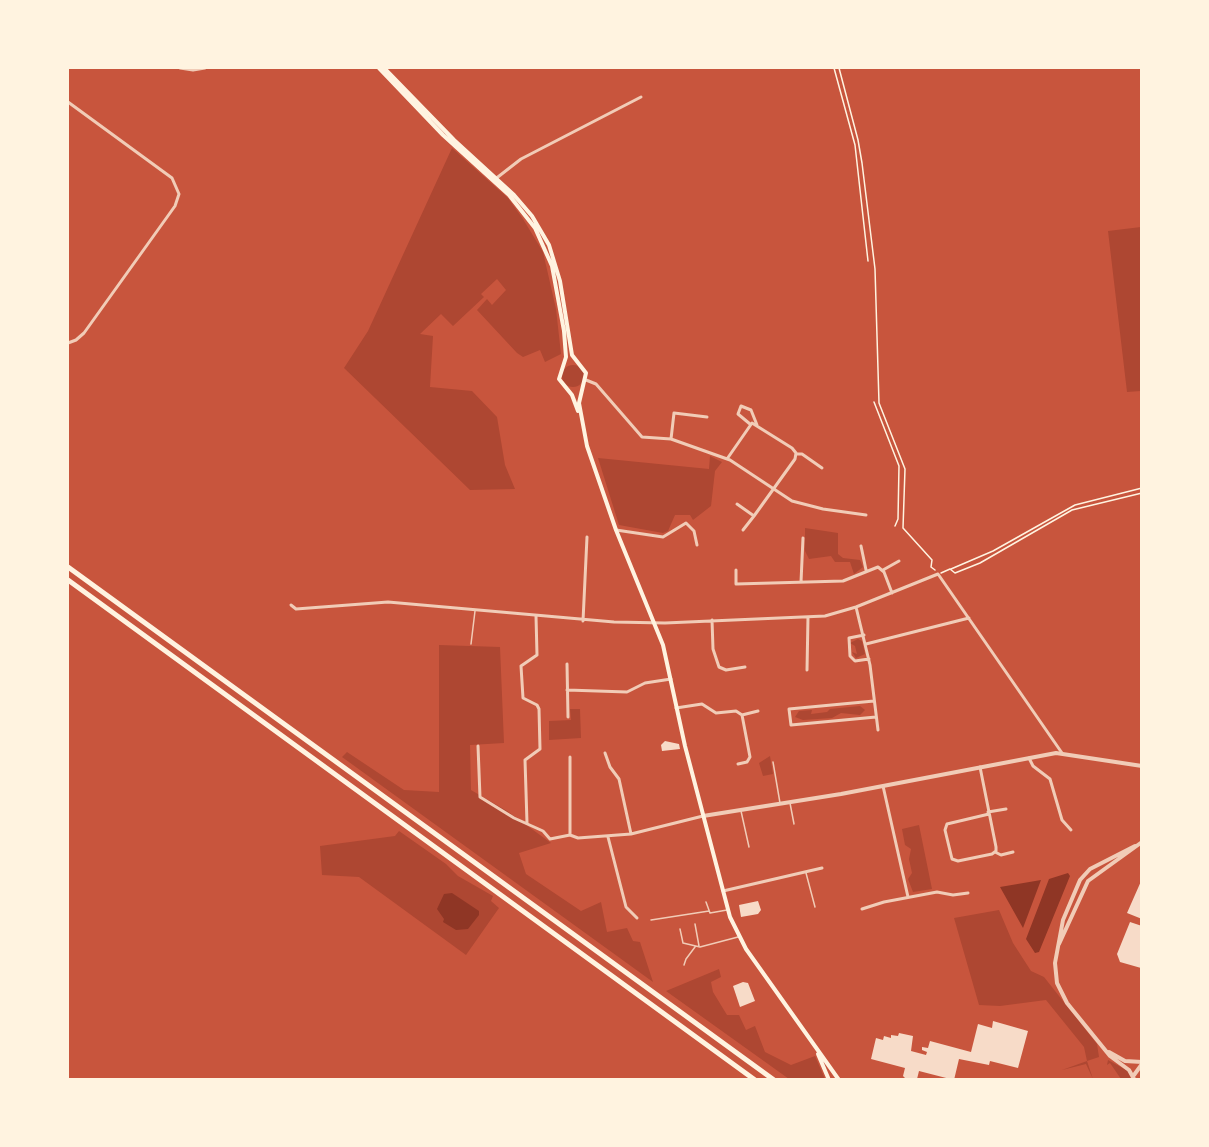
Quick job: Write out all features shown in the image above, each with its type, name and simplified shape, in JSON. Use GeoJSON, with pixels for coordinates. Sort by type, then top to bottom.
{"type":"FeatureCollection","features":[{"type":"Feature","properties":{"kind":"highway"},"geometry":{"type":"LineString","coordinates":[[68,567],[774,1080]]}},
{"type":"Feature","properties":{"kind":"highway"},"geometry":{"type":"LineString","coordinates":[[68,580],[755,1080]]}},
{"type":"Feature","properties":{"kind":"main road"},"geometry":{"type":"LineString","coordinates":[[379,68],[443,135],[494,179],[529,219],[549,257],[556,283],[565,340],[566,357],[559,379],[573,397],[615,530],[664,650],[676,708],[728,910],[739,937],[839,1080]]}},
{"type":"Feature","properties":{"kind":"main road"},"geometry":{"type":"LineString","coordinates":[[384,68],[532,216],[555,263],[571,351],[584,369],[586,380],[579,399],[581,420]]}},
{"type":"Feature","properties":{"kind":"main road"},"geometry":{"type":"LineString","coordinates":[[562,367],[571,362],[578,363]]}},
{"type":"Feature","properties":{"kind":"main road"},"geometry":{"type":"LineString","coordinates":[[566,389],[574,390],[582,387]]}},
{"type":"Feature","properties":{"kind":"main road"},"geometry":{"type":"LineString","coordinates":[[808,1038],[829,1080]]}},
{"type":"Feature","properties":{"kind":"street"},"geometry":{"type":"LineString","coordinates":[[180,68],[194,70],[205,68]]}},
{"type":"Feature","properties":{"kind":"street"},"geometry":{"type":"LineString","coordinates":[[494,179],[521,159],[641,97]]}},
{"type":"Feature","properties":{"kind":"street"},"geometry":{"type":"LineString","coordinates":[[68,102],[172,178],[179,194],[175,206],[84,333],[68,343]]}},
{"type":"Feature","properties":{"kind":"street"},"geometry":{"type":"LineString","coordinates":[[586,380],[596,384],[641,436],[670,439],[727,459],[795,502],[866,515]]}},
{"type":"Feature","properties":{"kind":"street"},"geometry":{"type":"LineString","coordinates":[[757,425],[751,410],[741,406],[738,414],[750,424],[757,425],[792,448],[796,454]]}},
{"type":"Feature","properties":{"kind":"street"},"geometry":{"type":"LineString","coordinates":[[670,439],[674,413],[707,417]]}},
{"type":"Feature","properties":{"kind":"street"},"geometry":{"type":"LineString","coordinates":[[727,459],[750,424]]}},
{"type":"Feature","properties":{"kind":"street"},"geometry":{"type":"LineString","coordinates":[[796,454],[802,454],[822,468]]}},
{"type":"Feature","properties":{"kind":"street"},"geometry":{"type":"LineString","coordinates":[[743,530],[774,489],[796,454]]}},
{"type":"Feature","properties":{"kind":"street"},"geometry":{"type":"LineString","coordinates":[[737,504],[754,516]]}},
{"type":"Feature","properties":{"kind":"street"},"geometry":{"type":"LineString","coordinates":[[615,530],[663,537],[686,523],[694,531],[697,546]]}},
{"type":"Feature","properties":{"kind":"street"},"geometry":{"type":"LineString","coordinates":[[583,621],[586,537]]}},
{"type":"Feature","properties":{"kind":"street"},"geometry":{"type":"LineString","coordinates":[[801,582],[803,538]]}},
{"type":"Feature","properties":{"kind":"street"},"geometry":{"type":"LineString","coordinates":[[861,546],[866,570]]}},
{"type":"Feature","properties":{"kind":"street"},"geometry":{"type":"LineString","coordinates":[[883,570],[899,561]]}},
{"type":"Feature","properties":{"kind":"street"},"geometry":{"type":"LineString","coordinates":[[736,570],[736,584],[846,580],[876,567],[883,570],[892,593]]}},
{"type":"Feature","properties":{"kind":"street"},"geometry":{"type":"LineString","coordinates":[[291,605],[296,609],[382,602],[583,621],[654,623],[808,617],[831,615],[856,607],[938,574],[1062,753]]}},
{"type":"Feature","properties":{"kind":"street"},"geometry":{"type":"LineString","coordinates":[[856,607],[869,659],[878,730]]}},
{"type":"Feature","properties":{"kind":"street"},"geometry":{"type":"LineString","coordinates":[[527,824],[525,760],[540,749],[539,709],[537,705],[523,698],[521,666],[537,656],[536,616]]}},
{"type":"Feature","properties":{"kind":"street"},"geometry":{"type":"LineString","coordinates":[[807,670],[808,617]]}},
{"type":"Feature","properties":{"kind":"street"},"geometry":{"type":"LineString","coordinates":[[866,644],[969,618]]}},
{"type":"Feature","properties":{"kind":"street"},"geometry":{"type":"LineString","coordinates":[[712,620],[712,649],[719,667],[726,670],[745,667]]}},
{"type":"Feature","properties":{"kind":"street"},"geometry":{"type":"LineString","coordinates":[[864,634],[850,637],[847,643],[852,660],[869,659]]}},
{"type":"Feature","properties":{"kind":"street"},"geometry":{"type":"LineString","coordinates":[[567,664],[568,717]]}},
{"type":"Feature","properties":{"kind":"street"},"geometry":{"type":"LineString","coordinates":[[567,690],[627,692],[642,684],[670,680]]}},
{"type":"Feature","properties":{"kind":"street"},"geometry":{"type":"LineString","coordinates":[[874,701],[789,709],[791,725],[876,717]]}},
{"type":"Feature","properties":{"kind":"street"},"geometry":{"type":"LineString","coordinates":[[676,708],[702,704],[716,713],[736,711],[742,715],[750,757],[747,762],[738,764]]}},
{"type":"Feature","properties":{"kind":"street"},"geometry":{"type":"LineString","coordinates":[[742,715],[758,711]]}},
{"type":"Feature","properties":{"kind":"street"},"geometry":{"type":"LineString","coordinates":[[478,746],[480,797],[543,831],[550,839],[570,835],[578,838],[631,834],[703,816],[1062,753],[1142,766]]}},
{"type":"Feature","properties":{"kind":"street"},"geometry":{"type":"LineString","coordinates":[[605,753],[610,767],[619,779],[631,834]]}},
{"type":"Feature","properties":{"kind":"street"},"geometry":{"type":"LineString","coordinates":[[570,758],[570,835]]}},
{"type":"Feature","properties":{"kind":"street"},"geometry":{"type":"LineString","coordinates":[[1029,758],[1033,766],[1050,779],[1062,820],[1071,830]]}},
{"type":"Feature","properties":{"kind":"street"},"geometry":{"type":"LineString","coordinates":[[980,767],[995,852]]}},
{"type":"Feature","properties":{"kind":"street"},"geometry":{"type":"LineString","coordinates":[[883,786],[908,897]]}},
{"type":"Feature","properties":{"kind":"street"},"geometry":{"type":"LineString","coordinates":[[1006,808],[950,822],[945,830],[950,854],[954,860],[995,852],[999,855],[1013,852]]}},
{"type":"Feature","properties":{"kind":"street"},"geometry":{"type":"LineString","coordinates":[[608,837],[626,909],[637,918]]}},
{"type":"Feature","properties":{"kind":"street"},"geometry":{"type":"LineString","coordinates":[[1056,953],[1088,881],[1142,842]]}},
{"type":"Feature","properties":{"kind":"street"},"geometry":{"type":"LineString","coordinates":[[1134,1079],[1131,1073],[1110,1056],[1062,995],[1056,975],[1056,953],[1063,920],[1082,877],[1090,869],[1136,846]]}},
{"type":"Feature","properties":{"kind":"street"},"geometry":{"type":"LineString","coordinates":[[722,891],[822,868]]}},
{"type":"Feature","properties":{"kind":"street"},"geometry":{"type":"LineString","coordinates":[[862,909],[937,892],[953,895],[968,893]]}},
{"type":"Feature","properties":{"kind":"street"},"geometry":{"type":"LineString","coordinates":[[1104,1047],[1125,1061],[1142,1063],[1134,1079]]}},
{"type":"Feature","properties":{"kind":"lane"},"geometry":{"type":"LineString","coordinates":[[471,644],[475,610]]}},
{"type":"Feature","properties":{"kind":"lane"},"geometry":{"type":"LineString","coordinates":[[773,762],[780,804]]}},
{"type":"Feature","properties":{"kind":"lane"},"geometry":{"type":"LineString","coordinates":[[790,802],[794,824]]}},
{"type":"Feature","properties":{"kind":"lane"},"geometry":{"type":"LineString","coordinates":[[741,810],[749,847]]}},
{"type":"Feature","properties":{"kind":"lane"},"geometry":{"type":"LineString","coordinates":[[806,872],[815,907]]}},
{"type":"Feature","properties":{"kind":"lane"},"geometry":{"type":"LineString","coordinates":[[706,902],[709,911]]}},
{"type":"Feature","properties":{"kind":"lane"},"geometry":{"type":"LineString","coordinates":[[651,920],[728,910]]}},
{"type":"Feature","properties":{"kind":"lane"},"geometry":{"type":"LineString","coordinates":[[695,924],[700,947]]}},
{"type":"Feature","properties":{"kind":"lane"},"geometry":{"type":"LineString","coordinates":[[681,929],[683,943],[700,947],[739,937]]}},
{"type":"Feature","properties":{"kind":"lane"},"geometry":{"type":"LineString","coordinates":[[684,965],[696,946]]}},
{"type":"Feature","properties":{"kind":"path"},"geometry":{"type":"LineString","coordinates":[[834,68],[855,145],[868,261]]}},
{"type":"Feature","properties":{"kind":"path"},"geometry":{"type":"LineString","coordinates":[[839,68],[858,140],[875,269],[879,402],[904,469],[903,528],[932,560],[931,567],[938,574],[993,551],[1075,505],[1142,488]]}},
{"type":"Feature","properties":{"kind":"path"},"geometry":{"type":"LineString","coordinates":[[874,402],[899,466],[898,519],[895,526]]}},
{"type":"Feature","properties":{"kind":"path"},"geometry":{"type":"LineString","coordinates":[[950,569],[955,573],[980,563],[1072,510],[1142,493]]}},
{"type":"Feature","properties":{"kind":"shaded area"},"geometry":{"type":"Polygon","coordinates":[[[452,148],[508,198],[523,219],[543,252],[556,309],[561,354],[545,362],[540,350],[523,357],[517,353],[477,310],[487,299],[492,305],[506,290],[497,279],[481,294],[484,297],[453,326],[441,314],[420,334],[433,336],[430,387],[472,391],[497,417],[505,465],[515,489],[470,490],[344,368],[368,331],[452,148]]]}},
{"type":"Feature","properties":{"kind":"shaded area"},"geometry":{"type":"Polygon","coordinates":[[[1141,227],[1141,391],[1127,392],[1108,231],[1141,227]]]}},
{"type":"Feature","properties":{"kind":"shaded area"},"geometry":{"type":"Polygon","coordinates":[[[573,365],[581,368],[584,376],[581,384],[573,387],[565,384],[562,376],[565,368],[573,365]]]}},
{"type":"Feature","properties":{"kind":"shaded area"},"geometry":{"type":"Polygon","coordinates":[[[710,456],[722,462],[715,471],[711,506],[693,520],[690,515],[675,515],[668,531],[663,533],[619,525],[598,458],[709,469],[710,456]]]}},
{"type":"Feature","properties":{"kind":"shaded area"},"geometry":{"type":"Polygon","coordinates":[[[805,528],[838,533],[838,554],[843,558],[860,560],[863,567],[854,574],[850,562],[835,562],[831,556],[809,559],[805,551],[805,528]]]}},
{"type":"Feature","properties":{"kind":"shaded area"},"geometry":{"type":"Polygon","coordinates":[[[858,639],[862,641],[865,654],[856,658],[852,652],[857,654],[855,646],[850,643],[858,639]]]}},
{"type":"Feature","properties":{"kind":"shaded area"},"geometry":{"type":"Polygon","coordinates":[[[439,645],[500,647],[504,743],[470,745],[471,790],[507,811],[551,843],[519,853],[526,874],[581,911],[601,902],[607,932],[627,928],[633,941],[640,942],[653,982],[342,757],[347,752],[404,790],[439,792],[439,645]]]}},
{"type":"Feature","properties":{"kind":"shaded area"},"geometry":{"type":"Polygon","coordinates":[[[860,706],[865,710],[860,715],[841,713],[832,718],[803,720],[795,717],[799,711],[812,710],[811,714],[827,712],[830,709],[860,706]]]}},
{"type":"Feature","properties":{"kind":"shaded area"},"geometry":{"type":"Polygon","coordinates":[[[570,709],[580,709],[581,738],[549,740],[549,721],[571,720],[570,709]]]}},
{"type":"Feature","properties":{"kind":"shaded area"},"geometry":{"type":"Polygon","coordinates":[[[770,756],[773,774],[763,776],[759,763],[770,756]]]}},
{"type":"Feature","properties":{"kind":"shaded area"},"geometry":{"type":"Polygon","coordinates":[[[919,825],[932,889],[913,892],[908,879],[912,873],[909,859],[911,849],[905,845],[902,829],[919,825]]]}},
{"type":"Feature","properties":{"kind":"shaded area"},"geometry":{"type":"Polygon","coordinates":[[[399,831],[446,864],[458,876],[493,896],[491,901],[499,908],[466,955],[359,877],[322,875],[320,846],[395,836],[399,831]]]}},
{"type":"Feature","properties":{"kind":"shaded area"},"geometry":{"type":"Polygon","coordinates":[[[1068,873],[1070,876],[1039,952],[1035,953],[1026,939],[1049,879],[1068,873]]]}},
{"type":"Feature","properties":{"kind":"shaded area"},"geometry":{"type":"Polygon","coordinates":[[[1041,880],[1023,928],[1000,887],[1041,880]]]}},
{"type":"Feature","properties":{"kind":"shaded area"},"geometry":{"type":"Polygon","coordinates":[[[452,893],[479,911],[479,915],[468,929],[456,930],[443,922],[444,919],[437,909],[444,894],[452,893]]]}},
{"type":"Feature","properties":{"kind":"shaded area"},"geometry":{"type":"Polygon","coordinates":[[[999,910],[1013,943],[1031,971],[1044,977],[1097,1044],[1099,1057],[1087,1061],[1084,1047],[1046,1000],[1000,1006],[979,1005],[954,918],[999,910]]]}},
{"type":"Feature","properties":{"kind":"shaded area"},"geometry":{"type":"Polygon","coordinates":[[[719,969],[721,977],[711,982],[713,992],[727,1015],[739,1015],[746,1030],[755,1026],[765,1052],[791,1065],[815,1056],[825,1079],[789,1079],[666,991],[719,969]]]}},
{"type":"Feature","properties":{"kind":"shaded area"},"geometry":{"type":"Polygon","coordinates":[[[1108,1060],[1128,1071],[1131,1079],[1121,1079],[1110,1063],[1107,1065],[1108,1060]]]}},
{"type":"Feature","properties":{"kind":"shaded area"},"geometry":{"type":"Polygon","coordinates":[[[1087,1061],[1093,1079],[1086,1064],[1062,1070],[1087,1061]]]}},
{"type":"Feature","properties":{"kind":"building"},"geometry":{"type":"Polygon","coordinates":[[[665,741],[679,744],[680,749],[662,751],[661,745],[665,741]]]}},
{"type":"Feature","properties":{"kind":"building"},"geometry":{"type":"Polygon","coordinates":[[[1142,879],[1142,919],[1127,913],[1142,879]]]}},
{"type":"Feature","properties":{"kind":"building"},"geometry":{"type":"Polygon","coordinates":[[[758,901],[761,910],[758,914],[741,917],[739,905],[758,901]]]}},
{"type":"Feature","properties":{"kind":"building"},"geometry":{"type":"Polygon","coordinates":[[[1130,922],[1142,926],[1141,968],[1120,962],[1117,954],[1130,922]]]}},
{"type":"Feature","properties":{"kind":"building"},"geometry":{"type":"Polygon","coordinates":[[[743,982],[748,983],[755,1001],[740,1007],[733,986],[743,982]]]}},
{"type":"Feature","properties":{"kind":"building"},"geometry":{"type":"Polygon","coordinates":[[[993,1021],[1028,1031],[1018,1068],[990,1061],[989,1065],[959,1059],[954,1080],[919,1071],[917,1079],[907,1080],[903,1076],[905,1068],[871,1059],[876,1038],[883,1040],[884,1036],[891,1038],[891,1035],[898,1036],[899,1033],[913,1036],[911,1051],[926,1055],[927,1052],[922,1050],[922,1047],[928,1048],[930,1041],[971,1052],[978,1024],[992,1028],[993,1021]]]}}]}
